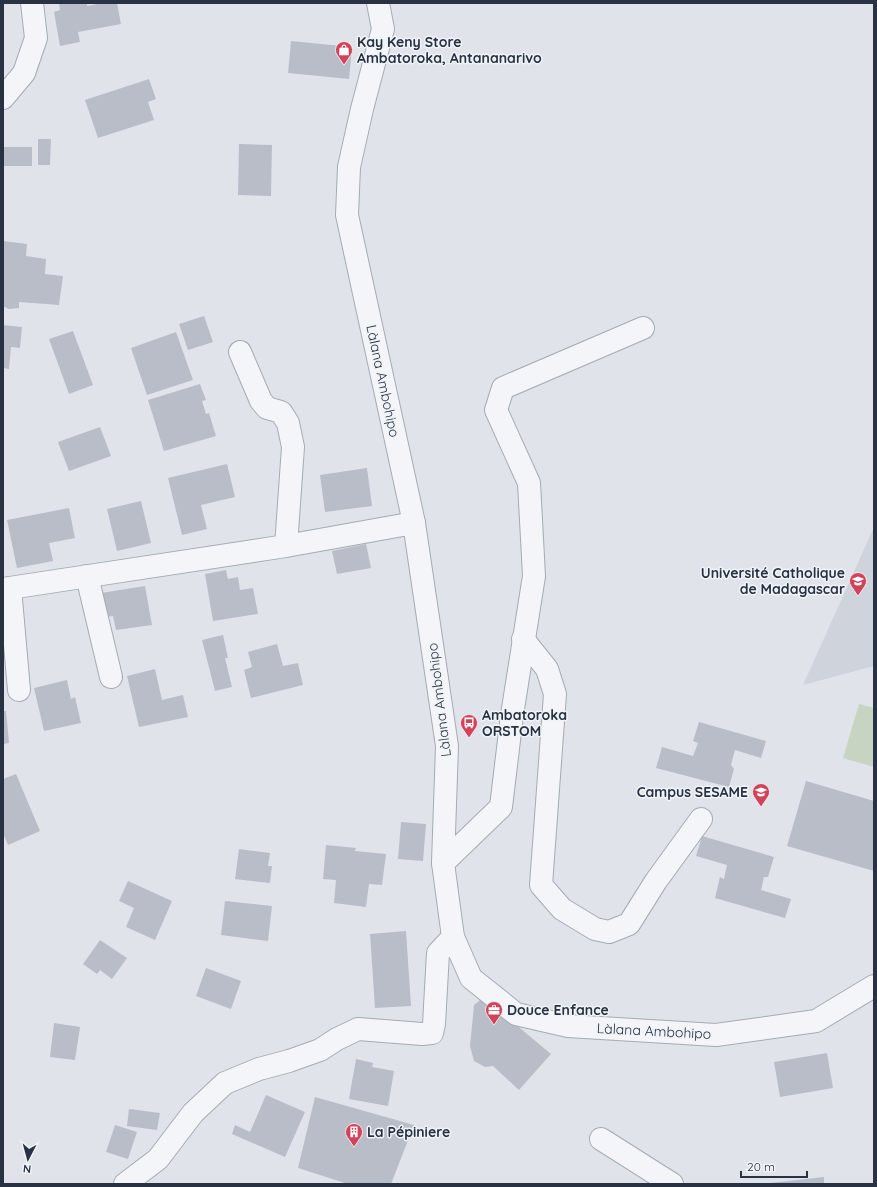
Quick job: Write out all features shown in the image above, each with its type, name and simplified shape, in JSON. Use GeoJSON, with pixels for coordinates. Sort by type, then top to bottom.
{"type":"FeatureCollection","features":[{"type":"Feature","properties":{"kind":"street"},"geometry":{"type":"LineString","coordinates":[[3,98],[24,73],[36,38],[32,3]]}},
{"type":"Feature","properties":{"kind":"street","name":"Làlana Ambohipo"},"geometry":{"type":"LineString","coordinates":[[378,3],[383,29],[362,109],[349,168],[347,215],[414,523],[447,746],[443,863],[453,937],[471,978],[516,1014],[568,1026],[716,1034],[816,1021],[874,986]]}},
{"type":"Feature","properties":{"kind":"street"},"geometry":{"type":"LineString","coordinates":[[443,863],[501,807],[512,715],[534,576],[530,483],[496,410],[503,388],[643,328]]}},
{"type":"Feature","properties":{"kind":"street"},"geometry":{"type":"LineString","coordinates":[[240,352],[261,402],[267,408],[281,412],[288,423],[293,447],[286,546]]}},
{"type":"Feature","properties":{"kind":"street"},"geometry":{"type":"LineString","coordinates":[[19,690],[6,589],[286,546],[414,523]]}},
{"type":"Feature","properties":{"kind":"street"},"geometry":{"type":"LineString","coordinates":[[87,576],[111,677]]}},
{"type":"Feature","properties":{"kind":"street"},"geometry":{"type":"LineString","coordinates":[[523,639],[547,669],[554,694],[541,885],[562,910],[595,930],[609,932],[630,924],[656,881],[701,820]]}},
{"type":"Feature","properties":{"kind":"street"},"geometry":{"type":"LineString","coordinates":[[125,1184],[158,1159],[194,1113],[225,1083],[259,1069],[289,1061],[320,1050],[337,1039],[358,1029],[422,1034],[432,1033],[434,1024],[438,954],[453,937]]}},
{"type":"Feature","properties":{"kind":"street"},"geometry":{"type":"LineString","coordinates":[[601,1139],[672,1184]]}},
{"type":"Feature","properties":{"kind":"shaded area","name":"Université Catholique de Madagascar"},"geometry":{"type":"Polygon","coordinates":[[[874,527],[874,666],[803,685],[874,527]]]}},
{"type":"Feature","properties":{"kind":"green space"},"geometry":{"type":"Polygon","coordinates":[[[859,704],[874,708],[874,767],[843,758],[859,704]]]}},
{"type":"Feature","properties":{"kind":"building"},"geometry":{"type":"Polygon","coordinates":[[[59,3],[87,3],[87,6],[103,3],[117,3],[121,24],[78,32],[80,42],[60,46],[54,12],[60,10],[59,3]]]}},
{"type":"Feature","properties":{"kind":"building"},"geometry":{"type":"Polygon","coordinates":[[[291,41],[352,47],[349,79],[288,73],[291,41]]]}},
{"type":"Feature","properties":{"kind":"building"},"geometry":{"type":"Polygon","coordinates":[[[149,79],[156,99],[148,102],[154,120],[98,138],[85,100],[149,79]]]}},
{"type":"Feature","properties":{"kind":"building"},"geometry":{"type":"Polygon","coordinates":[[[38,139],[51,139],[50,165],[38,165],[38,139]]]}},
{"type":"Feature","properties":{"kind":"building"},"geometry":{"type":"Polygon","coordinates":[[[239,144],[272,145],[271,196],[238,195],[239,144]]]}},
{"type":"Feature","properties":{"kind":"building"},"geometry":{"type":"Polygon","coordinates":[[[3,147],[32,147],[32,166],[3,166],[3,147]]]}},
{"type":"Feature","properties":{"kind":"building"},"geometry":{"type":"Polygon","coordinates":[[[3,241],[27,244],[26,256],[46,259],[45,274],[63,276],[59,305],[19,302],[19,308],[9,309],[3,306],[3,241]]]}},
{"type":"Feature","properties":{"kind":"building"},"geometry":{"type":"Polygon","coordinates":[[[204,316],[213,342],[188,350],[179,324],[204,316]]]}},
{"type":"Feature","properties":{"kind":"building"},"geometry":{"type":"Polygon","coordinates":[[[3,325],[22,327],[20,348],[11,347],[9,369],[3,368],[3,325]]]}},
{"type":"Feature","properties":{"kind":"building"},"geometry":{"type":"Polygon","coordinates":[[[73,331],[93,385],[69,394],[49,339],[73,331]]]}},
{"type":"Feature","properties":{"kind":"building"},"geometry":{"type":"Polygon","coordinates":[[[176,332],[193,380],[147,395],[131,348],[176,332]]]}},
{"type":"Feature","properties":{"kind":"building"},"geometry":{"type":"Polygon","coordinates":[[[200,384],[206,400],[202,401],[206,414],[209,413],[216,436],[164,451],[148,400],[200,384]]]}},
{"type":"Feature","properties":{"kind":"building"},"geometry":{"type":"Polygon","coordinates":[[[100,427],[111,456],[69,471],[58,442],[100,427]]]}},
{"type":"Feature","properties":{"kind":"building"},"geometry":{"type":"Polygon","coordinates":[[[227,464],[235,497],[201,505],[207,529],[182,535],[168,478],[227,464]]]}},
{"type":"Feature","properties":{"kind":"building"},"geometry":{"type":"Polygon","coordinates":[[[367,468],[372,506],[325,512],[320,475],[367,468]]]}},
{"type":"Feature","properties":{"kind":"building"},"geometry":{"type":"Polygon","coordinates":[[[141,501],[151,543],[117,551],[107,509],[141,501]]]}},
{"type":"Feature","properties":{"kind":"building"},"geometry":{"type":"Polygon","coordinates":[[[69,508],[75,538],[49,543],[53,561],[17,568],[7,520],[69,508]]]}},
{"type":"Feature","properties":{"kind":"building"},"geometry":{"type":"Polygon","coordinates":[[[366,544],[371,568],[337,574],[332,551],[366,544]]]}},
{"type":"Feature","properties":{"kind":"building"},"geometry":{"type":"Polygon","coordinates":[[[226,570],[228,579],[238,577],[240,590],[253,588],[258,614],[213,621],[205,574],[226,570]]]}},
{"type":"Feature","properties":{"kind":"building"},"geometry":{"type":"Polygon","coordinates":[[[145,586],[152,625],[116,630],[113,616],[105,617],[101,593],[145,586]]]}},
{"type":"Feature","properties":{"kind":"building"},"geometry":{"type":"Polygon","coordinates":[[[223,635],[228,658],[225,658],[232,687],[215,691],[202,640],[223,635]]]}},
{"type":"Feature","properties":{"kind":"building"},"geometry":{"type":"Polygon","coordinates":[[[277,644],[283,666],[298,663],[303,685],[251,698],[244,670],[252,667],[248,652],[277,644]]]}},
{"type":"Feature","properties":{"kind":"building"},"geometry":{"type":"Polygon","coordinates":[[[155,669],[162,700],[183,695],[188,717],[139,727],[127,676],[155,669]]]}},
{"type":"Feature","properties":{"kind":"building"},"geometry":{"type":"Polygon","coordinates":[[[67,680],[71,699],[75,697],[81,723],[44,731],[34,688],[67,680]]]}},
{"type":"Feature","properties":{"kind":"building"},"geometry":{"type":"Polygon","coordinates":[[[3,711],[6,711],[9,743],[3,744],[3,711]]]}},
{"type":"Feature","properties":{"kind":"building"},"geometry":{"type":"Polygon","coordinates":[[[699,722],[766,741],[761,758],[735,750],[731,765],[734,769],[729,787],[656,768],[662,747],[693,756],[698,743],[693,741],[699,722]]]}},
{"type":"Feature","properties":{"kind":"building"},"geometry":{"type":"Polygon","coordinates":[[[16,774],[40,831],[8,845],[3,833],[3,779],[16,774]]]}},
{"type":"Feature","properties":{"kind":"building"},"geometry":{"type":"Polygon","coordinates":[[[806,781],[874,801],[874,871],[787,846],[806,781]]]}},
{"type":"Feature","properties":{"kind":"building"},"geometry":{"type":"Polygon","coordinates":[[[401,822],[426,824],[423,861],[398,859],[401,822]]]}},
{"type":"Feature","properties":{"kind":"building"},"geometry":{"type":"Polygon","coordinates":[[[702,836],[774,857],[768,877],[764,877],[761,890],[791,899],[785,918],[715,898],[720,877],[724,879],[727,865],[696,856],[702,836]]]}},
{"type":"Feature","properties":{"kind":"building"},"geometry":{"type":"Polygon","coordinates":[[[326,845],[356,848],[355,851],[386,854],[382,885],[369,884],[366,907],[334,903],[336,880],[323,879],[326,845]]]}},
{"type":"Feature","properties":{"kind":"building"},"geometry":{"type":"Polygon","coordinates":[[[239,849],[270,853],[268,866],[272,866],[270,883],[235,879],[239,849]]]}},
{"type":"Feature","properties":{"kind":"building"},"geometry":{"type":"Polygon","coordinates":[[[128,881],[172,901],[155,940],[126,927],[134,908],[119,901],[128,881]]]}},
{"type":"Feature","properties":{"kind":"building"},"geometry":{"type":"Polygon","coordinates":[[[225,901],[272,906],[268,941],[221,935],[225,901]]]}},
{"type":"Feature","properties":{"kind":"building"},"geometry":{"type":"Polygon","coordinates":[[[406,931],[411,1006],[375,1008],[370,934],[406,931]]]}},
{"type":"Feature","properties":{"kind":"building"},"geometry":{"type":"Polygon","coordinates":[[[100,940],[127,958],[112,979],[100,970],[97,974],[83,964],[100,940]]]}},
{"type":"Feature","properties":{"kind":"building"},"geometry":{"type":"Polygon","coordinates":[[[206,968],[241,981],[231,1009],[196,996],[206,968]]]}},
{"type":"Feature","properties":{"kind":"building","name":"Douce Enfance"},"geometry":{"type":"Polygon","coordinates":[[[480,1000],[489,1002],[551,1054],[519,1090],[493,1066],[485,1067],[474,1061],[470,1046],[474,1005],[480,1000]]]}},
{"type":"Feature","properties":{"kind":"building"},"geometry":{"type":"Polygon","coordinates":[[[54,1023],[80,1027],[75,1060],[50,1057],[54,1023]]]}},
{"type":"Feature","properties":{"kind":"building"},"geometry":{"type":"Polygon","coordinates":[[[827,1053],[833,1088],[780,1097],[774,1062],[827,1053]]]}},
{"type":"Feature","properties":{"kind":"building"},"geometry":{"type":"Polygon","coordinates":[[[356,1059],[373,1063],[372,1067],[394,1071],[388,1106],[349,1099],[356,1059]]]}},
{"type":"Feature","properties":{"kind":"building"},"geometry":{"type":"Polygon","coordinates":[[[266,1095],[305,1112],[285,1157],[232,1134],[235,1125],[250,1132],[266,1095]]]}},
{"type":"Feature","properties":{"kind":"building","name":"La Pépiniere"},"geometry":{"type":"Polygon","coordinates":[[[315,1097],[414,1125],[391,1184],[348,1184],[298,1168],[315,1097]]]}},
{"type":"Feature","properties":{"kind":"building"},"geometry":{"type":"Polygon","coordinates":[[[129,1109],[160,1113],[157,1130],[127,1126],[129,1109]]]}},
{"type":"Feature","properties":{"kind":"building"},"geometry":{"type":"Polygon","coordinates":[[[115,1125],[137,1132],[128,1159],[106,1152],[115,1125]]]}},
{"type":"Feature","properties":{"kind":"building"},"geometry":{"type":"Polygon","coordinates":[[[824,1177],[824,1184],[770,1184],[770,1183],[824,1177]]]}},
{"type":"Feature","properties":{"kind":"place","name":"Kay Keny Store Ambatoroka, Antananarivo"},"geometry":{"type":"Point","coordinates":[344,65]}},
{"type":"Feature","properties":{"kind":"place","name":"Université Catholique de Madagascar"},"geometry":{"type":"Point","coordinates":[858,596]}},
{"type":"Feature","properties":{"kind":"place","name":"Ambatoroka ORSTOM"},"geometry":{"type":"Point","coordinates":[469,738]}},
{"type":"Feature","properties":{"kind":"place","name":"Campus SESAME"},"geometry":{"type":"Point","coordinates":[761,807]}},
{"type":"Feature","properties":{"kind":"place","name":"Douce Enfance"},"geometry":{"type":"Point","coordinates":[494,1025]}},
{"type":"Feature","properties":{"kind":"place","name":"La Pépiniere"},"geometry":{"type":"Point","coordinates":[354,1147]}}]}
